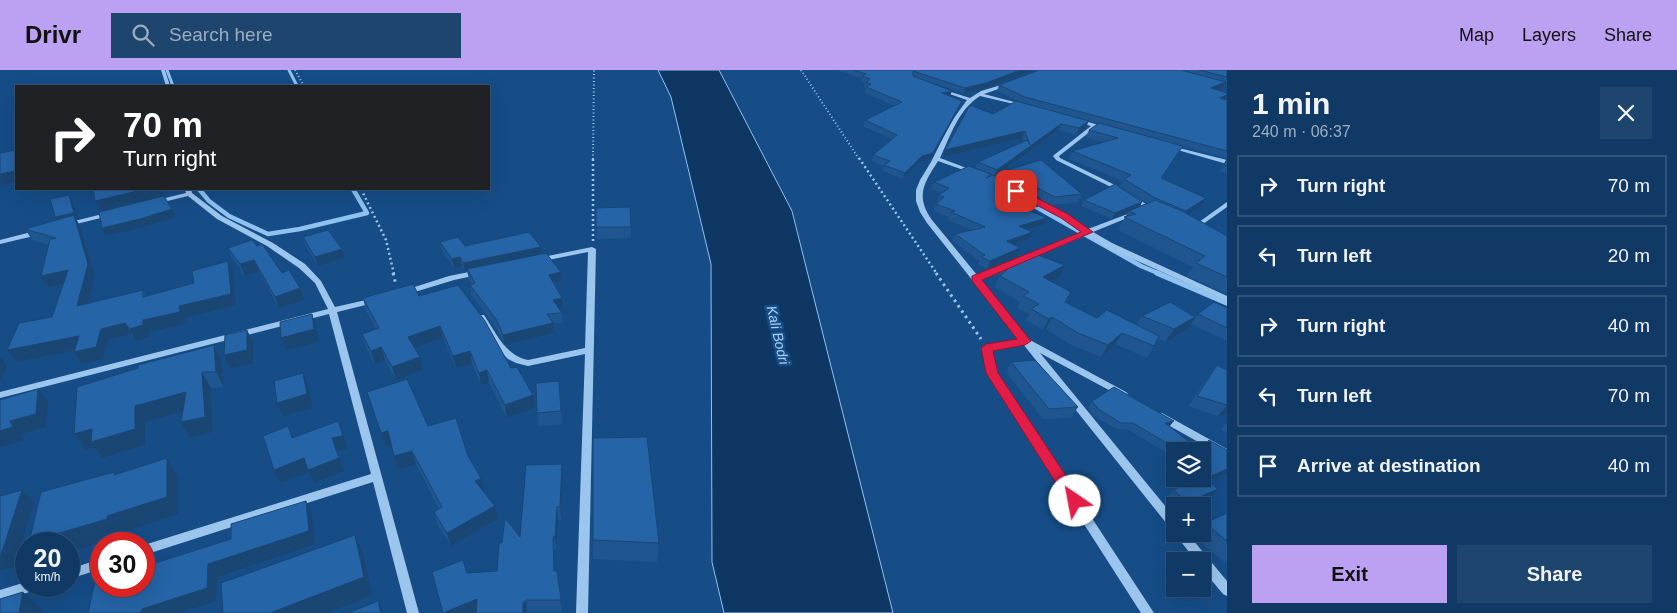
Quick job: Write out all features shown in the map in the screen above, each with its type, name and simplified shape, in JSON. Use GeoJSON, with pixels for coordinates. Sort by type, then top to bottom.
{"type":"FeatureCollection","features":[{"type":"Feature","properties":{"kind":"street"},"geometry":{"type":"LineString","coordinates":[[163,70],[168,85]]}},
{"type":"Feature","properties":{"kind":"street"},"geometry":{"type":"LineString","coordinates":[[1018,80],[979,94],[971,100],[949,129],[937,159],[924,177],[919,193],[920,204],[925,216],[1166,515]]}},
{"type":"Feature","properties":{"kind":"street"},"geometry":{"type":"LineString","coordinates":[[930,85],[971,100]]}},
{"type":"Feature","properties":{"kind":"street"},"geometry":{"type":"LineString","coordinates":[[979,94],[1033,109]]}},
{"type":"Feature","properties":{"kind":"street"},"geometry":{"type":"LineString","coordinates":[[1070,118],[1114,130]]}},
{"type":"Feature","properties":{"kind":"street"},"geometry":{"type":"LineString","coordinates":[[1095,125],[1056,156],[1058,159],[1115,187],[1156,211]]}},
{"type":"Feature","properties":{"kind":"street"},"geometry":{"type":"LineString","coordinates":[[1160,144],[1227,162]]}},
{"type":"Feature","properties":{"kind":"street"},"geometry":{"type":"LineString","coordinates":[[937,159],[980,174]]}},
{"type":"Feature","properties":{"kind":"street"},"geometry":{"type":"LineString","coordinates":[[151,204],[189,191],[201,206],[276,248],[318,280],[332,309],[413,613]]}},
{"type":"Feature","properties":{"kind":"street"},"geometry":{"type":"LineString","coordinates":[[1022,194],[1064,216],[1083,234],[1227,299]]}},
{"type":"Feature","properties":{"kind":"street"},"geometry":{"type":"LineString","coordinates":[[1194,228],[1227,204]]}},
{"type":"Feature","properties":{"kind":"street"},"geometry":{"type":"LineString","coordinates":[[976,279],[1148,208]]}},
{"type":"Feature","properties":{"kind":"street"},"geometry":{"type":"LineString","coordinates":[[57,227],[123,211]]}},
{"type":"Feature","properties":{"kind":"street"},"geometry":{"type":"LineString","coordinates":[[1187,224],[1202,233]]}},
{"type":"Feature","properties":{"kind":"street"},"geometry":{"type":"LineString","coordinates":[[0,242],[47,230]]}},
{"type":"Feature","properties":{"kind":"street"},"geometry":{"type":"LineString","coordinates":[[530,261],[592,249],[582,613]]}},
{"type":"Feature","properties":{"kind":"street"},"geometry":{"type":"LineString","coordinates":[[398,296],[455,282],[491,270]]}},
{"type":"Feature","properties":{"kind":"street"},"geometry":{"type":"LineString","coordinates":[[0,395],[332,309],[388,298]]}},
{"type":"Feature","properties":{"kind":"street"},"geometry":{"type":"LineString","coordinates":[[475,309],[493,332],[499,347],[521,363],[528,364],[589,350]]}},
{"type":"Feature","properties":{"kind":"street"},"geometry":{"type":"LineString","coordinates":[[1134,401],[1025,341],[986,348],[992,373],[1148,613]]}},
{"type":"Feature","properties":{"kind":"street"},"geometry":{"type":"LineString","coordinates":[[1151,410],[1227,454]]}},
{"type":"Feature","properties":{"kind":"street"},"geometry":{"type":"LineString","coordinates":[[155,547],[377,476]]}},
{"type":"Feature","properties":{"kind":"street"},"geometry":{"type":"LineString","coordinates":[[1188,542],[1227,590]]}},
{"type":"Feature","properties":{"kind":"street"},"geometry":{"type":"LineString","coordinates":[[0,596],[15,591]]}},
{"type":"Feature","properties":{"kind":"path"},"geometry":{"type":"LineString","coordinates":[[295,70],[303,85]]}},
{"type":"Feature","properties":{"kind":"path"},"geometry":{"type":"LineString","coordinates":[[592,249],[594,70]]}},
{"type":"Feature","properties":{"kind":"path"},"geometry":{"type":"LineString","coordinates":[[801,70],[884,198],[986,348]]}},
{"type":"Feature","properties":{"kind":"path"},"geometry":{"type":"LineString","coordinates":[[361,190],[386,240],[398,296]]}},
{"type":"Feature","properties":{"kind":"water","name":"Kali Bodri"},"geometry":{"type":"Polygon","coordinates":[[[658,70],[719,70],[792,211],[893,613],[724,613],[712,562],[711,264],[671,97],[658,70]]]}},
{"type":"Feature","properties":{"kind":"building"},"geometry":{"type":"Polygon","coordinates":[[[853,70],[1021,70],[986,83],[965,88],[913,71],[913,76],[952,91],[942,93],[962,101],[933,153],[922,156],[905,173],[884,165],[890,161],[873,155],[897,135],[865,120],[902,102],[866,87],[871,84],[866,82],[870,79],[862,76],[866,74],[853,70]]]}},
{"type":"Feature","properties":{"kind":"building"},"geometry":{"type":"Polygon","coordinates":[[[1039,70],[1181,70],[1226,82],[1211,88],[1227,93],[1227,95],[1220,98],[1227,100],[1227,151],[1025,97],[999,85],[1039,70]]]}},
{"type":"Feature","properties":{"kind":"building"},"geometry":{"type":"Polygon","coordinates":[[[1199,70],[1227,70],[1227,77],[1199,70]]]}},
{"type":"Feature","properties":{"kind":"building"},"geometry":{"type":"Polygon","coordinates":[[[1016,101],[1089,121],[1079,128],[1061,124],[997,170],[978,162],[1027,140],[1030,145],[1025,131],[945,150],[970,105],[993,114],[1016,101]]]}},
{"type":"Feature","properties":{"kind":"building"},"geometry":{"type":"Polygon","coordinates":[[[1099,123],[1183,146],[1161,178],[1206,198],[1186,211],[1155,198],[1124,179],[1131,175],[1072,151],[1118,138],[1089,130],[1099,123]]]}},
{"type":"Feature","properties":{"kind":"building"},"geometry":{"type":"Polygon","coordinates":[[[15,150],[15,171],[0,174],[0,153],[15,150]]]}},
{"type":"Feature","properties":{"kind":"building"},"geometry":{"type":"Polygon","coordinates":[[[1041,160],[1082,194],[1055,197],[1004,171],[1041,160]]]}},
{"type":"Feature","properties":{"kind":"building"},"geometry":{"type":"Polygon","coordinates":[[[969,166],[991,174],[986,178],[993,175],[1041,199],[1010,203],[1047,218],[1019,226],[1033,232],[1007,241],[1020,248],[990,261],[981,257],[985,255],[955,234],[985,227],[951,212],[955,211],[936,204],[944,197],[939,195],[949,188],[934,182],[969,166]]]}},
{"type":"Feature","properties":{"kind":"building"},"geometry":{"type":"Polygon","coordinates":[[[1115,184],[1142,202],[1115,213],[1084,200],[1115,184]]]}},
{"type":"Feature","properties":{"kind":"building"},"geometry":{"type":"Polygon","coordinates":[[[93,190],[142,190],[95,201],[93,190]]]}},
{"type":"Feature","properties":{"kind":"building"},"geometry":{"type":"Polygon","coordinates":[[[69,195],[74,213],[55,217],[50,199],[69,195]]]}},
{"type":"Feature","properties":{"kind":"building"},"geometry":{"type":"Polygon","coordinates":[[[164,196],[172,209],[102,228],[99,212],[164,196]]]}},
{"type":"Feature","properties":{"kind":"building"},"geometry":{"type":"Polygon","coordinates":[[[1155,200],[1182,211],[1227,236],[1227,277],[1196,263],[1205,256],[1124,217],[1136,214],[1129,211],[1155,200]]]}},
{"type":"Feature","properties":{"kind":"building"},"geometry":{"type":"Polygon","coordinates":[[[630,207],[631,227],[596,227],[596,208],[630,207]]]}},
{"type":"Feature","properties":{"kind":"building"},"geometry":{"type":"Polygon","coordinates":[[[74,215],[88,264],[77,306],[143,290],[143,297],[194,283],[192,271],[228,261],[231,294],[179,306],[180,312],[143,320],[143,325],[130,329],[125,323],[101,329],[96,347],[74,352],[79,336],[7,350],[19,323],[52,317],[68,270],[41,276],[50,239],[56,238],[25,229],[74,215]]]}},
{"type":"Feature","properties":{"kind":"building"},"geometry":{"type":"Polygon","coordinates":[[[328,230],[342,249],[315,257],[303,237],[328,230]]]}},
{"type":"Feature","properties":{"kind":"building"},"geometry":{"type":"Polygon","coordinates":[[[529,232],[541,247],[463,263],[460,257],[452,259],[440,242],[458,237],[465,246],[529,232]]]}},
{"type":"Feature","properties":{"kind":"building"},"geometry":{"type":"Polygon","coordinates":[[[252,240],[257,246],[262,244],[282,273],[289,270],[300,288],[275,297],[254,260],[240,264],[228,248],[252,240]]]}},
{"type":"Feature","properties":{"kind":"building"},"geometry":{"type":"Polygon","coordinates":[[[1030,252],[1065,265],[1043,277],[1071,292],[1065,302],[1097,318],[1107,310],[1159,336],[1154,346],[1122,333],[1108,345],[1078,333],[1052,317],[1049,319],[1031,309],[1039,304],[1023,296],[1029,292],[1000,276],[1010,267],[1003,263],[1030,252]]]}},
{"type":"Feature","properties":{"kind":"building"},"geometry":{"type":"Polygon","coordinates":[[[546,253],[561,272],[549,275],[562,298],[553,300],[562,313],[547,314],[553,323],[503,335],[496,319],[470,285],[475,283],[467,269],[546,253]]]}},
{"type":"Feature","properties":{"kind":"building"},"geometry":{"type":"Polygon","coordinates":[[[413,284],[419,296],[458,285],[485,321],[511,368],[517,367],[533,395],[505,405],[487,370],[479,373],[470,351],[453,356],[440,326],[408,337],[420,357],[392,367],[381,347],[371,351],[362,334],[379,328],[363,298],[413,284]]]}},
{"type":"Feature","properties":{"kind":"building"},"geometry":{"type":"Polygon","coordinates":[[[1170,302],[1195,317],[1174,329],[1142,316],[1170,302]]]}},
{"type":"Feature","properties":{"kind":"building"},"geometry":{"type":"Polygon","coordinates":[[[1214,302],[1227,308],[1227,328],[1198,314],[1214,302]]]}},
{"type":"Feature","properties":{"kind":"building"},"geometry":{"type":"Polygon","coordinates":[[[312,314],[314,329],[281,338],[280,322],[312,314]]]}},
{"type":"Feature","properties":{"kind":"building"},"geometry":{"type":"Polygon","coordinates":[[[247,330],[247,350],[224,355],[225,335],[247,330]]]}},
{"type":"Feature","properties":{"kind":"building"},"geometry":{"type":"Polygon","coordinates":[[[214,345],[216,372],[202,372],[205,417],[181,422],[186,392],[135,406],[135,429],[91,442],[92,429],[74,434],[77,387],[138,368],[138,365],[214,345]]]}},
{"type":"Feature","properties":{"kind":"building"},"geometry":{"type":"Polygon","coordinates":[[[1035,360],[1078,407],[1049,409],[1011,362],[1035,360]]]}},
{"type":"Feature","properties":{"kind":"building"},"geometry":{"type":"Polygon","coordinates":[[[1217,365],[1227,370],[1227,405],[1197,396],[1217,365]]]}},
{"type":"Feature","properties":{"kind":"building"},"geometry":{"type":"Polygon","coordinates":[[[303,373],[307,394],[277,403],[274,381],[303,373]]]}},
{"type":"Feature","properties":{"kind":"building"},"geometry":{"type":"Polygon","coordinates":[[[407,379],[428,426],[456,418],[468,456],[481,478],[475,481],[495,506],[447,533],[434,512],[442,507],[412,451],[394,456],[388,431],[381,433],[367,392],[407,379]]]}},
{"type":"Feature","properties":{"kind":"building"},"geometry":{"type":"Polygon","coordinates":[[[559,381],[561,411],[537,413],[536,383],[559,381]]]}},
{"type":"Feature","properties":{"kind":"building"},"geometry":{"type":"Polygon","coordinates":[[[1114,387],[1174,421],[1165,423],[1190,442],[1166,443],[1133,423],[1121,423],[1098,409],[1092,401],[1114,387]]]}},
{"type":"Feature","properties":{"kind":"building"},"geometry":{"type":"Polygon","coordinates":[[[38,389],[36,414],[10,421],[13,427],[0,431],[0,400],[38,389]]]}},
{"type":"Feature","properties":{"kind":"building"},"geometry":{"type":"Polygon","coordinates":[[[338,421],[343,436],[332,438],[339,458],[308,470],[304,458],[274,470],[263,436],[288,426],[292,438],[338,421]]]}},
{"type":"Feature","properties":{"kind":"building"},"geometry":{"type":"Polygon","coordinates":[[[647,437],[659,543],[593,540],[593,438],[647,437]]]}},
{"type":"Feature","properties":{"kind":"building"},"geometry":{"type":"Polygon","coordinates":[[[1209,440],[1227,450],[1227,469],[1211,476],[1211,442],[1207,442],[1209,440]]]}},
{"type":"Feature","properties":{"kind":"building"},"geometry":{"type":"Polygon","coordinates":[[[167,458],[167,497],[107,516],[107,519],[63,532],[31,532],[41,492],[114,472],[114,475],[167,458]]]}},
{"type":"Feature","properties":{"kind":"building"},"geometry":{"type":"Polygon","coordinates":[[[562,464],[560,507],[557,507],[555,537],[553,537],[554,571],[557,571],[561,600],[526,600],[523,603],[523,613],[476,613],[477,599],[443,613],[432,572],[463,560],[467,573],[497,571],[499,543],[502,543],[505,518],[520,537],[526,465],[562,464]]]}},
{"type":"Feature","properties":{"kind":"building"},"geometry":{"type":"Polygon","coordinates":[[[1211,484],[1218,489],[1200,497],[1182,497],[1173,490],[1180,487],[1211,487],[1211,484]]]}},
{"type":"Feature","properties":{"kind":"building"},"geometry":{"type":"Polygon","coordinates":[[[22,490],[1,555],[0,555],[0,496],[22,490]]]}},
{"type":"Feature","properties":{"kind":"building"},"geometry":{"type":"Polygon","coordinates":[[[306,501],[309,531],[208,564],[207,588],[142,609],[138,613],[88,613],[92,597],[155,597],[155,563],[231,539],[231,524],[306,501]]]}},
{"type":"Feature","properties":{"kind":"building"},"geometry":{"type":"Polygon","coordinates":[[[1227,513],[1227,541],[1211,528],[1211,520],[1227,513]]]}},
{"type":"Feature","properties":{"kind":"building"},"geometry":{"type":"Polygon","coordinates":[[[355,535],[364,577],[270,613],[223,613],[221,583],[355,535]]]}},
{"type":"Feature","properties":{"kind":"building"},"geometry":{"type":"Polygon","coordinates":[[[15,594],[15,597],[22,597],[19,613],[0,613],[0,599],[15,594]]]}},
{"type":"Feature","properties":{"kind":"building"},"geometry":{"type":"Polygon","coordinates":[[[378,601],[381,613],[348,613],[378,601]]]}},
{"type":"Feature","properties":{"kind":"waterway"},"geometry":{"type":"LineString","coordinates":[[167,70],[173,85]]}},
{"type":"Feature","properties":{"kind":"waterway"},"geometry":{"type":"LineString","coordinates":[[289,70],[296,85]]}},
{"type":"Feature","properties":{"kind":"waterway"},"geometry":{"type":"LineString","coordinates":[[200,190],[209,201],[229,216],[268,234],[300,229],[367,213],[354,190]]}},
{"type":"Feature","properties":{"kind":"waterway"},"geometry":{"type":"LineString","coordinates":[[1031,204],[1141,266],[1160,274]]}},
{"type":"Feature","properties":{"kind":"waterway"},"geometry":{"type":"LineString","coordinates":[[1157,273],[1227,303]]}},
{"type":"Feature","properties":{"kind":"route"},"geometry":{"type":"LineString","coordinates":[[1016,191],[1064,216],[1088,232],[976,279],[1025,341],[986,348],[992,373],[1075,501]]}}]}
